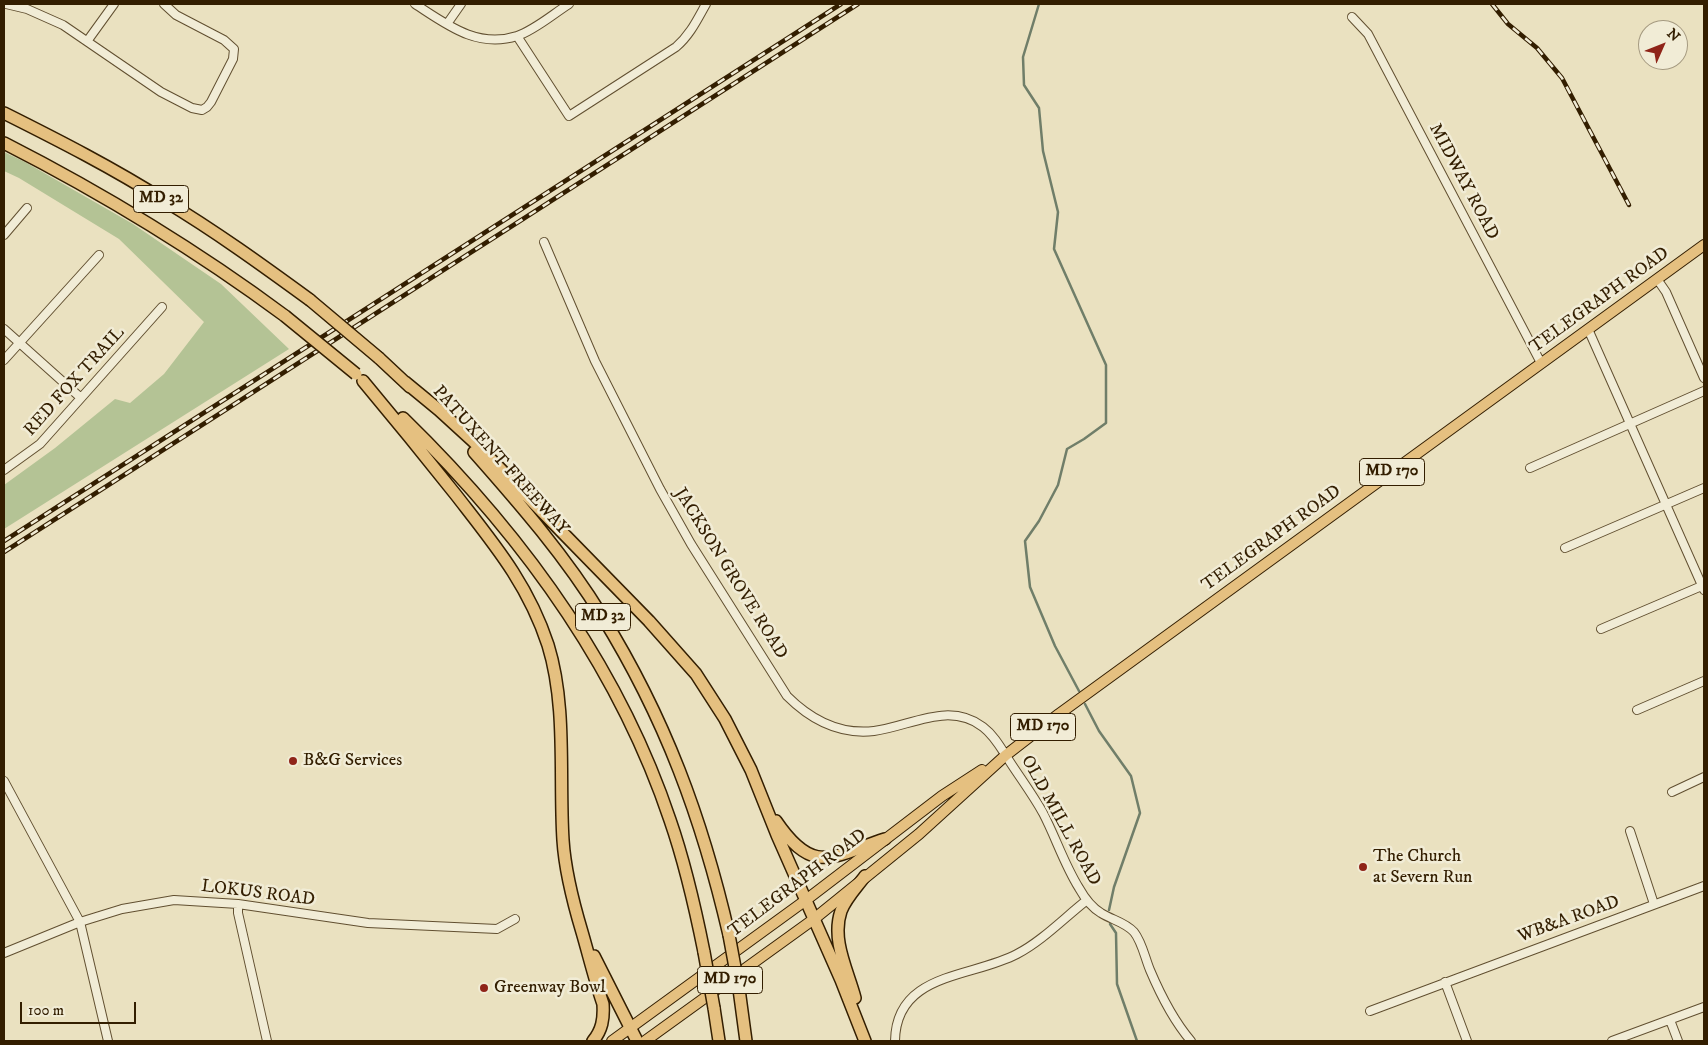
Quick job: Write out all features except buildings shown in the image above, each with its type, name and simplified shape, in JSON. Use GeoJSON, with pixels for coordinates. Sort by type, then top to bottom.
{"type":"FeatureCollection","features":[{"type":"Feature","properties":{"kind":"highway","name":"PATUXENT FREEWAY"},"geometry":{"type":"LineString","coordinates":[[4,113],[106,166],[164,200],[255,260],[310,300],[380,358],[405,382],[469,447],[538,527],[570,568],[601,614],[656,713],[691,800],[709,856],[729,934],[746,1041]]}},
{"type":"Feature","properties":{"kind":"highway","name":"MD 32"},"geometry":{"type":"LineString","coordinates":[[4,143],[92,190],[149,224],[238,281],[285,316],[359,378],[443,459],[487,507],[548,585],[579,630],[614,691],[652,772],[670,820],[693,901],[704,952],[719,1041]]}},
{"type":"Feature","properties":{"kind":"highway"},"geometry":{"type":"LineString","coordinates":[[359,378],[412,439],[501,552],[522,584],[542,628],[554,670],[558,698],[563,840],[569,887],[603,1004],[604,1016],[602,1026],[593,1041]]}},
{"type":"Feature","properties":{"kind":"highway"},"geometry":{"type":"LineString","coordinates":[[405,382],[474,442],[669,642],[696,674],[739,744],[841,980],[865,1041]]}},
{"type":"Feature","properties":{"kind":"highway"},"geometry":{"type":"LineString","coordinates":[[766,806],[792,842],[812,856],[823,858],[840,856],[886,838]]}},
{"type":"Feature","properties":{"kind":"highway"},"geometry":{"type":"LineString","coordinates":[[865,876],[841,911],[837,933],[839,947],[849,976],[865,1041]]}},
{"type":"Feature","properties":{"kind":"highway"},"geometry":{"type":"LineString","coordinates":[[579,922],[594,956],[638,1041]]}},
{"type":"Feature","properties":{"kind":"main road","name":"TELEGRAPH ROAD"},"geometry":{"type":"LineString","coordinates":[[612,1041],[806,900],[942,796],[1006,755],[1073,704],[1704,245]]}},
{"type":"Feature","properties":{"kind":"main road","name":"TELEGRAPH ROAD"},"geometry":{"type":"LineString","coordinates":[[645,1041],[814,919],[919,834],[1006,755]]}},
{"type":"Feature","properties":{"kind":"street"},"geometry":{"type":"LineString","coordinates":[[6,4],[28,6],[63,24],[161,92],[192,108],[202,110],[211,102],[233,60],[234,49],[224,40],[176,15],[164,4]]}},
{"type":"Feature","properties":{"kind":"street"},"geometry":{"type":"LineString","coordinates":[[88,40],[114,4]]}},
{"type":"Feature","properties":{"kind":"street"},"geometry":{"type":"LineString","coordinates":[[415,4],[463,34],[484,39],[501,39],[517,36],[569,4]]}},
{"type":"Feature","properties":{"kind":"street"},"geometry":{"type":"LineString","coordinates":[[446,24],[461,4]]}},
{"type":"Feature","properties":{"kind":"street"},"geometry":{"type":"LineString","coordinates":[[517,36],[569,116],[676,48],[684,41],[694,27],[706,4]]}},
{"type":"Feature","properties":{"kind":"street","name":"MIDWAY ROAD"},"geometry":{"type":"LineString","coordinates":[[1352,17],[1368,34],[1541,363]]}},
{"type":"Feature","properties":{"kind":"street"},"geometry":{"type":"LineString","coordinates":[[4,235],[27,208]]}},
{"type":"Feature","properties":{"kind":"street","name":"JACKSON GROVE ROAD"},"geometry":{"type":"LineString","coordinates":[[544,242],[595,361],[660,489],[691,544],[787,696],[797,706],[822,722],[837,728],[857,731],[888,728],[940,715],[952,714],[965,717],[985,728],[1006,755]]}},
{"type":"Feature","properties":{"kind":"street"},"geometry":{"type":"LineString","coordinates":[[4,360],[99,255]]}},
{"type":"Feature","properties":{"kind":"street"},"geometry":{"type":"LineString","coordinates":[[1657,279],[1666,292],[1704,378]]}},
{"type":"Feature","properties":{"kind":"street","name":"RED FOX TRAIL"},"geometry":{"type":"LineString","coordinates":[[4,470],[40,444],[162,308]]}},
{"type":"Feature","properties":{"kind":"street"},"geometry":{"type":"LineString","coordinates":[[4,329],[81,398]]}},
{"type":"Feature","properties":{"kind":"street"},"geometry":{"type":"LineString","coordinates":[[1588,329],[1704,587],[1601,630]]}},
{"type":"Feature","properties":{"kind":"street"},"geometry":{"type":"LineString","coordinates":[[1530,468],[1704,391]]}},
{"type":"Feature","properties":{"kind":"street"},"geometry":{"type":"LineString","coordinates":[[1566,548],[1704,488]]}},
{"type":"Feature","properties":{"kind":"street"},"geometry":{"type":"LineString","coordinates":[[1637,710],[1704,681]]}},
{"type":"Feature","properties":{"kind":"street","name":"OLD MILL ROAD"},"geometry":{"type":"LineString","coordinates":[[1006,755],[1043,814],[1072,875],[1087,900],[1101,913],[1124,924],[1134,932],[1159,992],[1170,1013],[1191,1041]]}},
{"type":"Feature","properties":{"kind":"street"},"geometry":{"type":"LineString","coordinates":[[1672,792],[1704,777]]}},
{"type":"Feature","properties":{"kind":"street"},"geometry":{"type":"LineString","coordinates":[[4,781],[80,922],[108,1041]]}},
{"type":"Feature","properties":{"kind":"street"},"geometry":{"type":"LineString","coordinates":[[1630,831],[1654,904]]}},
{"type":"Feature","properties":{"kind":"street","name":"WB&A ROAD"},"geometry":{"type":"LineString","coordinates":[[1370,1011],[1704,886]]}},
{"type":"Feature","properties":{"kind":"street","name":"LOKUS ROAD"},"geometry":{"type":"LineString","coordinates":[[4,953],[80,922],[122,909],[174,900],[238,904],[368,923],[497,929],[515,919]]}},
{"type":"Feature","properties":{"kind":"street"},"geometry":{"type":"LineString","coordinates":[[895,1041],[900,1014],[917,993],[935,982],[1014,956],[1029,947],[1087,900]]}},
{"type":"Feature","properties":{"kind":"street"},"geometry":{"type":"LineString","coordinates":[[238,904],[238,913],[267,1041]]}},
{"type":"Feature","properties":{"kind":"street"},"geometry":{"type":"LineString","coordinates":[[1445,982],[1467,1041]]}},
{"type":"Feature","properties":{"kind":"street"},"geometry":{"type":"LineString","coordinates":[[1612,1041],[1704,1007]]}},
{"type":"Feature","properties":{"kind":"street"},"geometry":{"type":"LineString","coordinates":[[1670,1020],[1678,1041]]}},
{"type":"Feature","properties":{"kind":"green space"},"geometry":{"type":"Polygon","coordinates":[[[4,152],[25,162],[133,224],[221,284],[289,349],[4,529],[4,485],[55,448],[115,399],[130,403],[164,374],[204,322],[119,239],[19,178],[4,171],[4,152]]]}},
{"type":"Feature","properties":{"kind":"waterway"},"geometry":{"type":"LineString","coordinates":[[1039,4],[1023,57],[1024,85],[1039,108],[1043,151],[1058,212],[1054,249],[1106,365],[1106,423],[1067,449],[1058,485],[1039,521],[1025,541],[1030,587],[1055,646],[1079,691]]}},
{"type":"Feature","properties":{"kind":"waterway"},"geometry":{"type":"LineString","coordinates":[[1085,704],[1099,731],[1131,776],[1140,813],[1114,887],[1109,910]]}},
{"type":"Feature","properties":{"kind":"waterway"},"geometry":{"type":"LineString","coordinates":[[1110,924],[1116,933],[1117,984],[1137,1041]]}},
{"type":"Feature","properties":{"kind":"railway"},"geometry":{"type":"LineString","coordinates":[[4,541],[841,4]]}},
{"type":"Feature","properties":{"kind":"railway"},"geometry":{"type":"LineString","coordinates":[[4,552],[858,4]]}},
{"type":"Feature","properties":{"kind":"railway"},"geometry":{"type":"LineString","coordinates":[[1492,4],[1508,24],[1537,48],[1562,78],[1629,205]]}},
{"type":"Feature","properties":{"kind":"place","name":"B&G Services"},"geometry":{"type":"Point","coordinates":[293,761]}},
{"type":"Feature","properties":{"kind":"place","name":"The Church at Severn Run"},"geometry":{"type":"Point","coordinates":[1363,867]}},
{"type":"Feature","properties":{"kind":"place","name":"Greenway Bowl"},"geometry":{"type":"Point","coordinates":[484,988]}}]}
